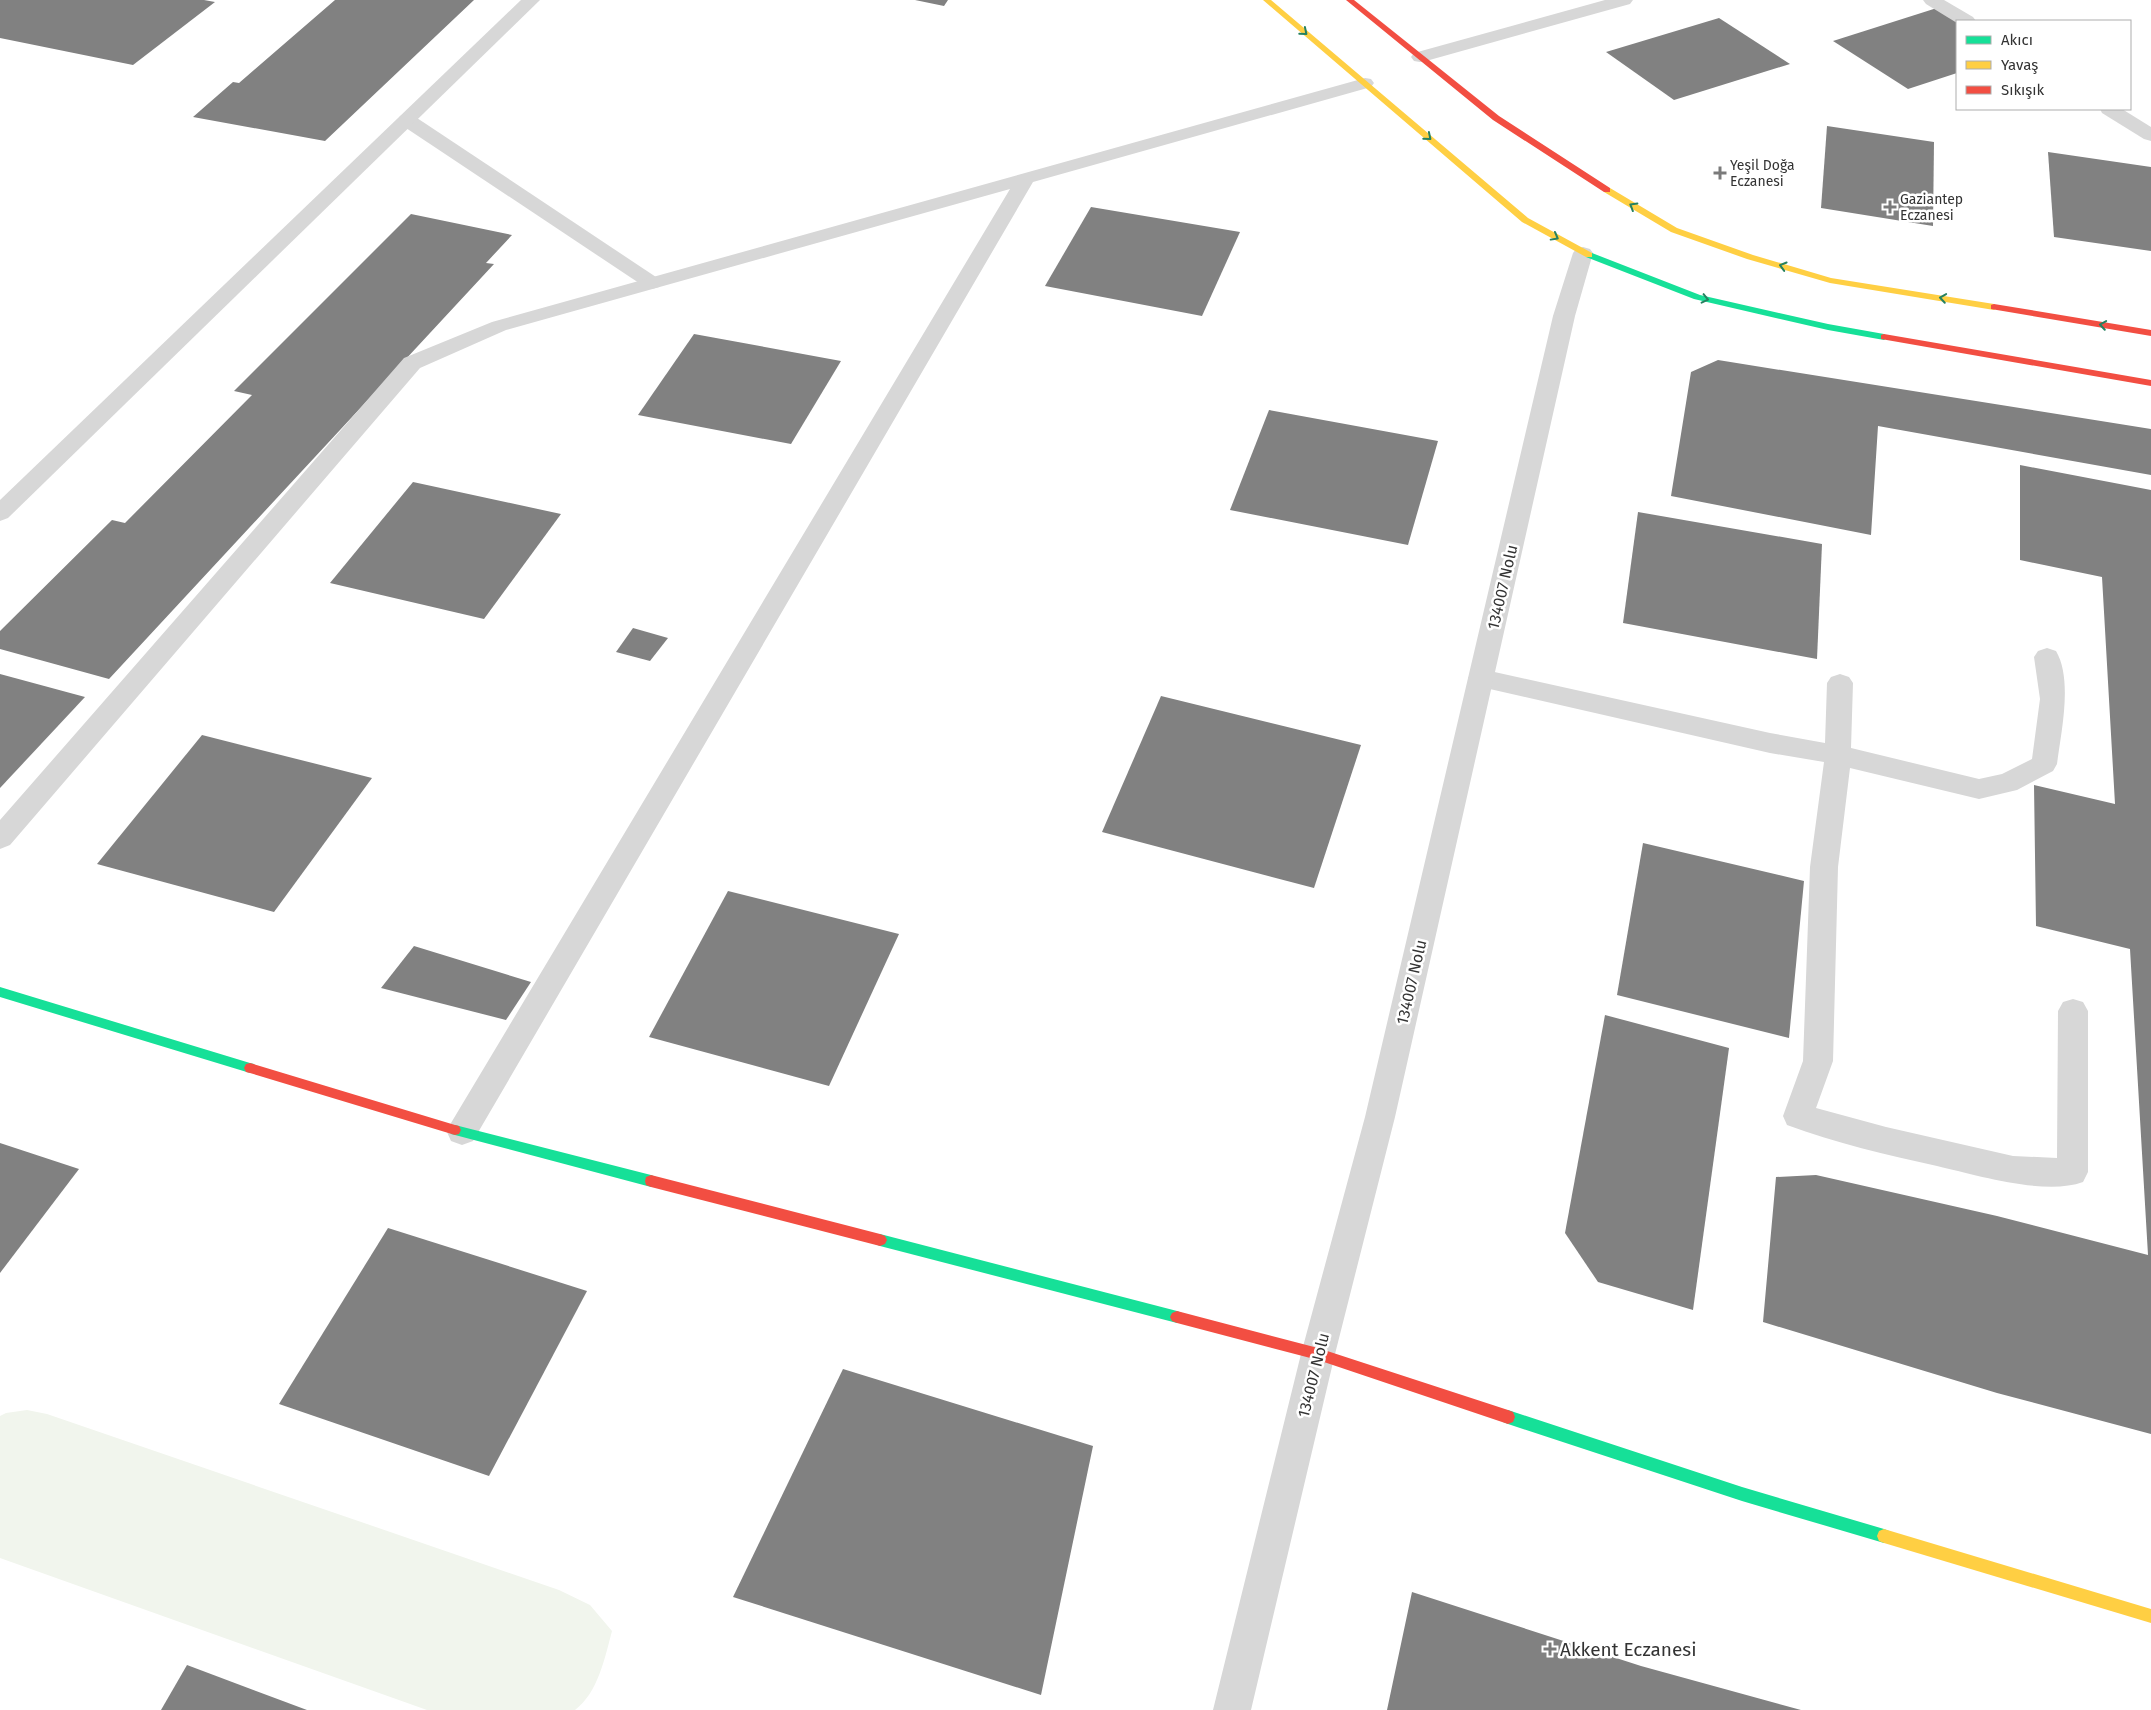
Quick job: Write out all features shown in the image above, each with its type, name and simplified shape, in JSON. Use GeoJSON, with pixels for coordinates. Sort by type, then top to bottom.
{"type":"FeatureCollection","features":[{"type":"Feature","properties":{"kind":"main road"},"geometry":{"type":"LineString","coordinates":[[1267,0],[1526,220],[1583,253],[1697,297],[1800,321],[2151,383]]}},
{"type":"Feature","properties":{"kind":"main road"},"geometry":{"type":"LineString","coordinates":[[1350,0],[1496,118],[1584,176],[1674,230],[1750,257],[1830,280],[2151,332]]}},
{"type":"Feature","properties":{"kind":"main road"},"geometry":{"type":"LineString","coordinates":[[0,992],[462,1132],[1318,1354],[1742,1494],[2151,1616]]}},
{"type":"Feature","properties":{"kind":"street"},"geometry":{"type":"LineString","coordinates":[[0,513],[531,0]]}},
{"type":"Feature","properties":{"kind":"street"},"geometry":{"type":"LineString","coordinates":[[1420,57],[1624,0]]}},
{"type":"Feature","properties":{"kind":"street"},"geometry":{"type":"LineString","coordinates":[[1932,0],[1965,20]]}},
{"type":"Feature","properties":{"kind":"street"},"geometry":{"type":"LineString","coordinates":[[0,838],[412,363],[499,326],[1365,84]]}},
{"type":"Feature","properties":{"kind":"street"},"geometry":{"type":"LineString","coordinates":[[2111,110],[2151,135]]}},
{"type":"Feature","properties":{"kind":"street"},"geometry":{"type":"LineString","coordinates":[[407,120],[652,283]]}},
{"type":"Feature","properties":{"kind":"street"},"geometry":{"type":"LineString","coordinates":[[462,1132],[1026,178]]}},
{"type":"Feature","properties":{"kind":"street","name":"134007 Nolu"},"geometry":{"type":"LineString","coordinates":[[1232,1710],[1318,1354],[1380,1117],[1564,316],[1583,253]]}},
{"type":"Feature","properties":{"kind":"street"},"geometry":{"type":"LineString","coordinates":[[1481,678],[1770,743],[1838,755],[1979,790],[2008,783],[2044,764],[2053,699],[2047,657]]}},
{"type":"Feature","properties":{"kind":"street"},"geometry":{"type":"LineString","coordinates":[[1840,683],[1838,755],[1824,867],[1818,1061],[1798,1116],[1886,1141],[2014,1170],[2072,1172],[2073,1011]]}},
{"type":"Feature","properties":{"kind":"shaded area"},"geometry":{"type":"Polygon","coordinates":[[[27,1410],[47,1414],[559,1590],[590,1605],[612,1631],[600,1674],[590,1694],[575,1710],[427,1710],[0,1558],[0,1416],[6,1413],[27,1410]]]}},
{"type":"Feature","properties":{"kind":"building"},"geometry":{"type":"Polygon","coordinates":[[[0,0],[204,0],[215,2],[133,65],[0,38],[0,0]]]}},
{"type":"Feature","properties":{"kind":"building"},"geometry":{"type":"Polygon","coordinates":[[[335,0],[474,0],[325,141],[193,117],[233,82],[239,83],[335,0]]]}},
{"type":"Feature","properties":{"kind":"building"},"geometry":{"type":"Polygon","coordinates":[[[915,0],[948,0],[944,6],[915,0]]]}},
{"type":"Feature","properties":{"kind":"building"},"geometry":{"type":"Polygon","coordinates":[[[1940,7],[1956,20],[1956,73],[1908,89],[1833,41],[1940,7]]]}},
{"type":"Feature","properties":{"kind":"building"},"geometry":{"type":"Polygon","coordinates":[[[1719,18],[1790,64],[1674,100],[1606,52],[1719,18]]]}},
{"type":"Feature","properties":{"kind":"building"},"geometry":{"type":"Polygon","coordinates":[[[1827,126],[1934,142],[1933,226],[1821,208],[1827,126]]]}},
{"type":"Feature","properties":{"kind":"building"},"geometry":{"type":"Polygon","coordinates":[[[2048,152],[2151,167],[2151,251],[2054,237],[2048,152]]]}},
{"type":"Feature","properties":{"kind":"building"},"geometry":{"type":"Polygon","coordinates":[[[1091,207],[1240,232],[1202,316],[1045,286],[1091,207]]]}},
{"type":"Feature","properties":{"kind":"building"},"geometry":{"type":"Polygon","coordinates":[[[411,214],[512,235],[486,263],[494,264],[109,679],[0,649],[0,631],[112,520],[125,523],[252,395],[234,391],[411,214]]]}},
{"type":"Feature","properties":{"kind":"building"},"geometry":{"type":"Polygon","coordinates":[[[694,334],[841,361],[791,444],[638,415],[694,334]]]}},
{"type":"Feature","properties":{"kind":"building"},"geometry":{"type":"Polygon","coordinates":[[[1718,360],[2151,429],[2151,475],[1878,426],[1871,535],[1671,496],[1691,372],[1718,360]]]}},
{"type":"Feature","properties":{"kind":"building"},"geometry":{"type":"Polygon","coordinates":[[[1269,410],[1438,441],[1408,545],[1230,510],[1269,410]]]}},
{"type":"Feature","properties":{"kind":"building"},"geometry":{"type":"Polygon","coordinates":[[[2020,465],[2151,490],[2151,1434],[1997,1393],[1763,1322],[1776,1177],[1816,1175],[1997,1216],[2148,1255],[2130,949],[2036,926],[2034,785],[2115,804],[2102,577],[2020,560],[2020,465]]]}},
{"type":"Feature","properties":{"kind":"building"},"geometry":{"type":"Polygon","coordinates":[[[413,482],[561,514],[484,619],[330,583],[413,482]]]}},
{"type":"Feature","properties":{"kind":"building"},"geometry":{"type":"Polygon","coordinates":[[[1638,512],[1822,544],[1817,659],[1623,623],[1638,512]]]}},
{"type":"Feature","properties":{"kind":"building"},"geometry":{"type":"Polygon","coordinates":[[[633,628],[668,638],[650,661],[616,652],[633,628]]]}},
{"type":"Feature","properties":{"kind":"building"},"geometry":{"type":"Polygon","coordinates":[[[0,674],[85,697],[0,788],[0,674]]]}},
{"type":"Feature","properties":{"kind":"building"},"geometry":{"type":"Polygon","coordinates":[[[1161,696],[1361,745],[1314,888],[1102,832],[1161,696]]]}},
{"type":"Feature","properties":{"kind":"building"},"geometry":{"type":"Polygon","coordinates":[[[202,735],[372,778],[274,912],[97,864],[202,735]]]}},
{"type":"Feature","properties":{"kind":"building"},"geometry":{"type":"Polygon","coordinates":[[[1643,843],[1804,881],[1789,1038],[1617,995],[1643,843]]]}},
{"type":"Feature","properties":{"kind":"building"},"geometry":{"type":"Polygon","coordinates":[[[728,891],[899,934],[829,1086],[649,1037],[728,891]]]}},
{"type":"Feature","properties":{"kind":"building"},"geometry":{"type":"Polygon","coordinates":[[[414,946],[531,982],[506,1020],[381,988],[414,946]]]}},
{"type":"Feature","properties":{"kind":"building"},"geometry":{"type":"Polygon","coordinates":[[[1605,1015],[1729,1048],[1693,1310],[1598,1282],[1565,1233],[1605,1015]]]}},
{"type":"Feature","properties":{"kind":"building"},"geometry":{"type":"Polygon","coordinates":[[[0,1143],[79,1169],[0,1273],[0,1143]]]}},
{"type":"Feature","properties":{"kind":"building"},"geometry":{"type":"Polygon","coordinates":[[[388,1228],[587,1291],[489,1476],[279,1404],[388,1228]]]}},
{"type":"Feature","properties":{"kind":"building"},"geometry":{"type":"Polygon","coordinates":[[[843,1369],[1093,1446],[1041,1695],[733,1597],[843,1369]]]}},
{"type":"Feature","properties":{"kind":"building"},"geometry":{"type":"Polygon","coordinates":[[[1412,1592],[1641,1666],[1801,1710],[1387,1710],[1412,1592]]]}},
{"type":"Feature","properties":{"kind":"building"},"geometry":{"type":"Polygon","coordinates":[[[187,1665],[307,1710],[161,1710],[187,1665]]]}},
{"type":"Feature","properties":{"kind":"traffic: fast"},"geometry":{"type":"LineString","coordinates":[[1589,255],[1697,297],[1828,327],[1884,337]]}},
{"type":"Feature","properties":{"kind":"traffic: fast"},"geometry":{"type":"LineString","coordinates":[[0,992],[250,1068]]}},
{"type":"Feature","properties":{"kind":"traffic: fast"},"geometry":{"type":"LineString","coordinates":[[455,1130],[651,1181]]}},
{"type":"Feature","properties":{"kind":"traffic: fast"},"geometry":{"type":"LineString","coordinates":[[880,1240],[1177,1317]]}},
{"type":"Feature","properties":{"kind":"traffic: fast"},"geometry":{"type":"LineString","coordinates":[[1508,1417],[1742,1494],[1884,1536]]}},
{"type":"Feature","properties":{"kind":"traffic: slow"},"geometry":{"type":"LineString","coordinates":[[1267,0],[1525,220],[1589,255]]}},
{"type":"Feature","properties":{"kind":"traffic: slow"},"geometry":{"type":"LineString","coordinates":[[1607,190],[1674,230],[1750,257],[1830,280],[1994,307]]}},
{"type":"Feature","properties":{"kind":"traffic: slow"},"geometry":{"type":"LineString","coordinates":[[1884,1536],[2151,1616]]}},
{"type":"Feature","properties":{"kind":"traffic: jam"},"geometry":{"type":"LineString","coordinates":[[1350,0],[1496,118],[1607,190]]}},
{"type":"Feature","properties":{"kind":"traffic: jam"},"geometry":{"type":"LineString","coordinates":[[1994,307],[2151,333]]}},
{"type":"Feature","properties":{"kind":"traffic: jam"},"geometry":{"type":"LineString","coordinates":[[1884,337],[2151,383]]}},
{"type":"Feature","properties":{"kind":"traffic: jam"},"geometry":{"type":"LineString","coordinates":[[250,1068],[455,1130]]}},
{"type":"Feature","properties":{"kind":"traffic: jam"},"geometry":{"type":"LineString","coordinates":[[651,1181],[880,1240]]}},
{"type":"Feature","properties":{"kind":"traffic: jam"},"geometry":{"type":"LineString","coordinates":[[1177,1317],[1318,1354],[1508,1417]]}},
{"type":"Feature","properties":{"kind":"place","name":"Yeşil Doğa Eczanesi"},"geometry":{"type":"Point","coordinates":[1720,173]}},
{"type":"Feature","properties":{"kind":"place","name":"Gaziantep Eczanesi"},"geometry":{"type":"Point","coordinates":[1890,207]}},
{"type":"Feature","properties":{"kind":"place","name":"Akkent Eczanesi"},"geometry":{"type":"Point","coordinates":[1550,1649]}}]}
